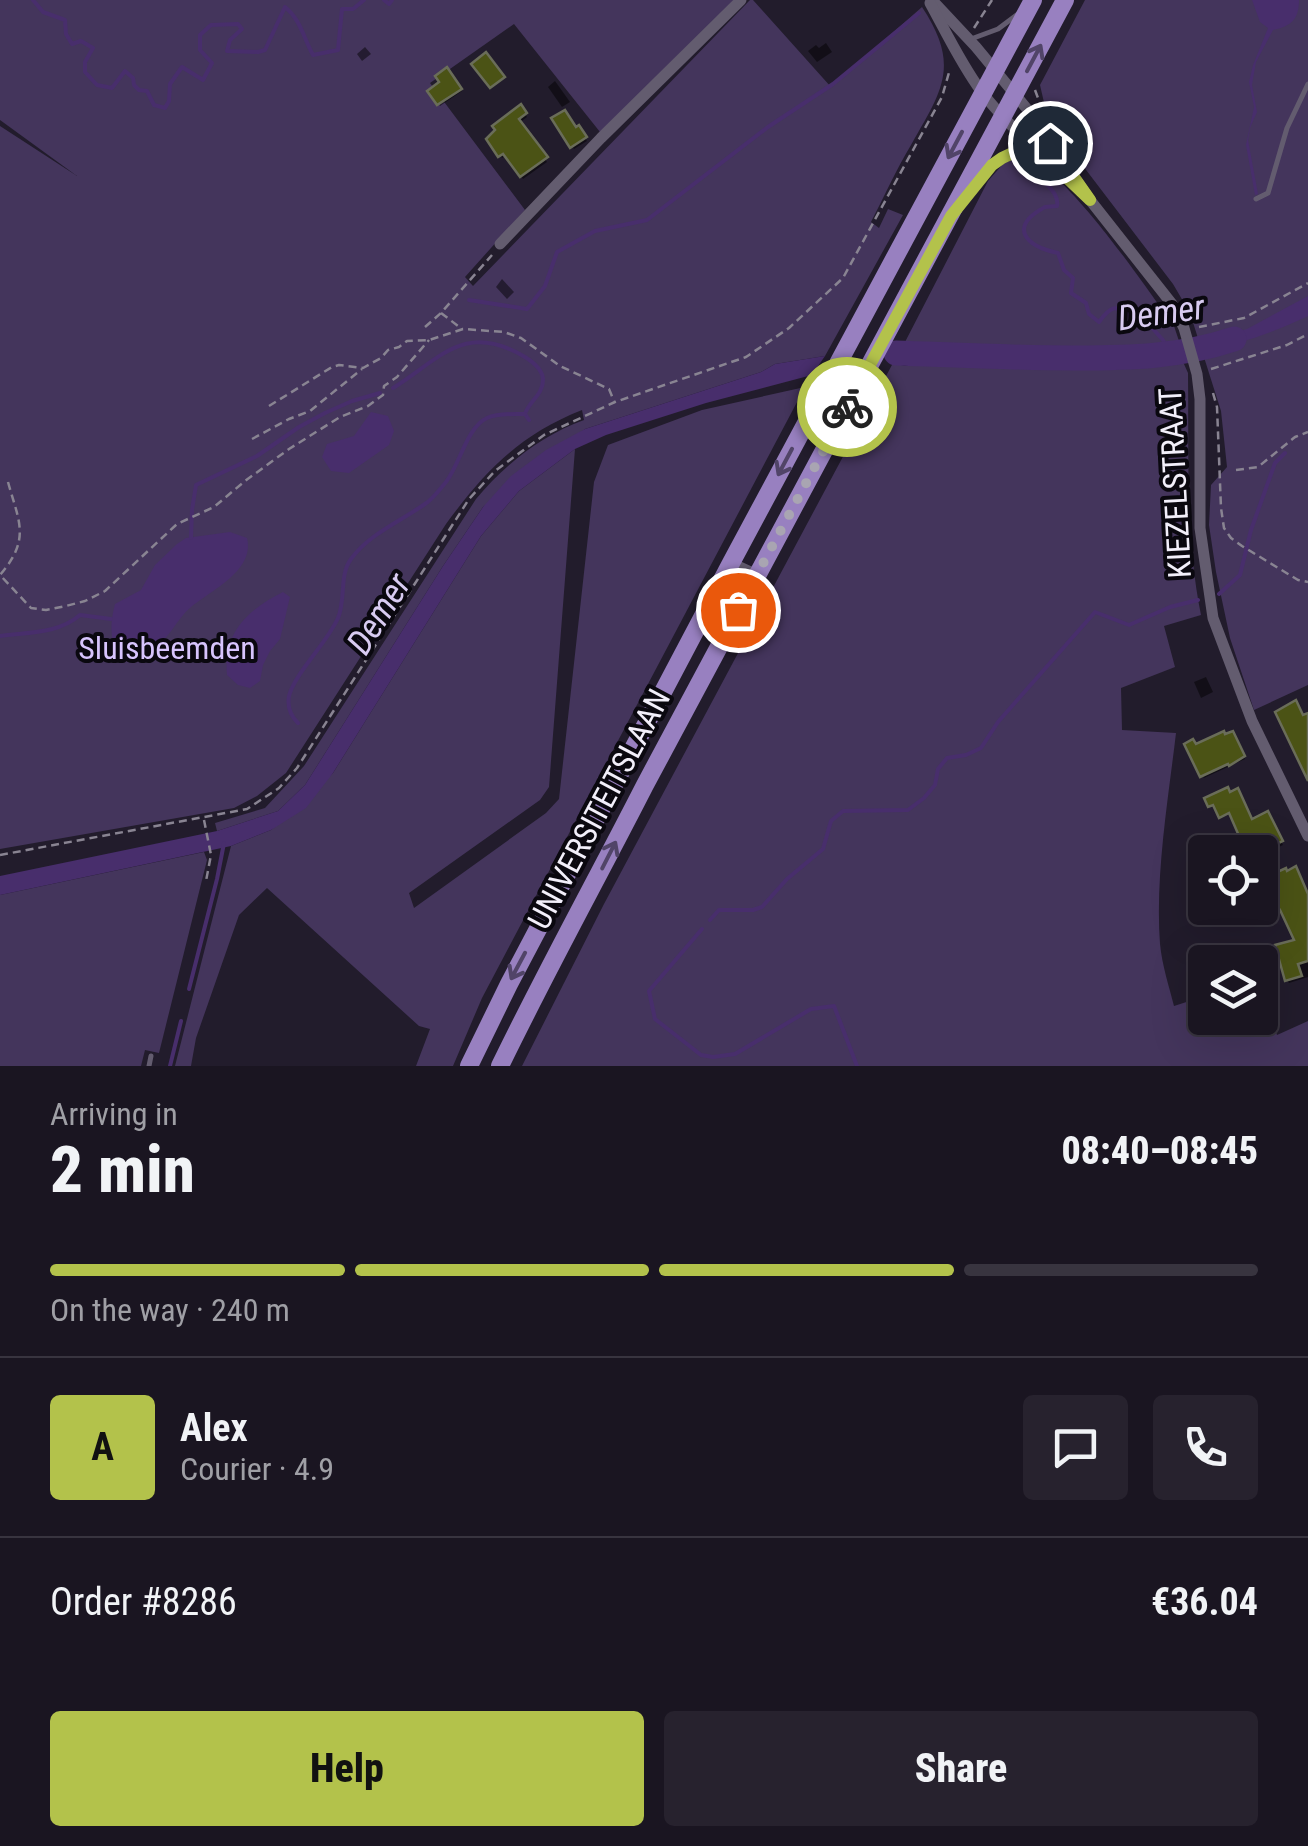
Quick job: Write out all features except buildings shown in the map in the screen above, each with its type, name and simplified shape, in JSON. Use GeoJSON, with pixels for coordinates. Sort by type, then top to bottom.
{"type":"FeatureCollection","features":[{"type":"Feature","properties":{"kind":"highway","name":"UNIVERSITEITSLAAN"},"geometry":{"type":"LineString","coordinates":[[500,1066],[1064,0]]}},
{"type":"Feature","properties":{"kind":"highway","name":"UNIVERSITEITSLAAN"},"geometry":{"type":"LineString","coordinates":[[470,1066],[509,984],[731,562],[1032,1]]}},
{"type":"Feature","properties":{"kind":"street"},"geometry":{"type":"LineString","coordinates":[[500,244],[600,138],[742,0]]}},
{"type":"Feature","properties":{"kind":"street","name":"KIEZELSTRAAT"},"geometry":{"type":"LineString","coordinates":[[930,0],[1014,94],[1172,304],[1185,331],[1200,368],[1200,528],[1214,618],[1252,721],[1308,836]]}},
{"type":"Feature","properties":{"kind":"street","name":"KIEZELSTRAAT"},"geometry":{"type":"LineString","coordinates":[[930,0],[983,94],[1090,200]]}},
{"type":"Feature","properties":{"kind":"street"},"geometry":{"type":"LineString","coordinates":[[731,562],[757,576]]}},
{"type":"Feature","properties":{"kind":"lane"},"geometry":{"type":"LineString","coordinates":[[969,40],[998,30],[1032,1]]}},
{"type":"Feature","properties":{"kind":"lane"},"geometry":{"type":"LineString","coordinates":[[1256,199],[1268,193],[1288,128],[1308,84]]}},
{"type":"Feature","properties":{"kind":"lane"},"geometry":{"type":"LineString","coordinates":[[951,216],[992,165],[1017,151],[1041,153]]}},
{"type":"Feature","properties":{"kind":"lane"},"geometry":{"type":"LineString","coordinates":[[149,1066],[151,1056]]}},
{"type":"Feature","properties":{"kind":"path"},"geometry":{"type":"LineString","coordinates":[[976,24],[992,0]]}},
{"type":"Feature","properties":{"kind":"path"},"geometry":{"type":"LineString","coordinates":[[0,856],[247,809],[280,788],[298,768],[469,499],[495,471],[544,434],[615,402],[746,356],[789,328],[844,278],[942,97]]}},
{"type":"Feature","properties":{"kind":"path"},"geometry":{"type":"LineString","coordinates":[[425,327],[500,244]]}},
{"type":"Feature","properties":{"kind":"path"},"geometry":{"type":"LineString","coordinates":[[1185,331],[1244,318],[1308,284]]}},
{"type":"Feature","properties":{"kind":"path"},"geometry":{"type":"LineString","coordinates":[[440,313],[463,330]]}},
{"type":"Feature","properties":{"kind":"path"},"geometry":{"type":"LineString","coordinates":[[252,440],[310,411],[388,350],[407,341],[430,340],[463,330],[504,332],[521,338],[560,366],[609,389],[615,402]]}},
{"type":"Feature","properties":{"kind":"path"},"geometry":{"type":"LineString","coordinates":[[1200,368],[1287,345],[1308,334]]}},
{"type":"Feature","properties":{"kind":"path"},"geometry":{"type":"LineString","coordinates":[[8,482],[22,534],[0,575],[31,608],[46,610],[85,601],[121,578],[177,524],[214,507],[289,449],[383,395],[384,386],[430,340]]}},
{"type":"Feature","properties":{"kind":"path"},"geometry":{"type":"LineString","coordinates":[[269,406],[332,367],[363,368]]}},
{"type":"Feature","properties":{"kind":"path"},"geometry":{"type":"LineString","coordinates":[[1211,388],[1217,407],[1224,528],[1242,546],[1298,580],[1308,582]]}},
{"type":"Feature","properties":{"kind":"path"},"geometry":{"type":"LineString","coordinates":[[1236,470],[1258,467],[1295,437],[1308,432]]}},
{"type":"Feature","properties":{"kind":"path"},"geometry":{"type":"LineString","coordinates":[[204,818],[211,855],[206,880]]}},
{"type":"Feature","properties":{"kind":"green space","name":"Sluisbeemden"},"geometry":{"type":"Polygon","coordinates":[[[0,0],[734,0],[600,132],[514,24],[430,83],[525,210],[465,277],[473,286],[750,0],[831,87],[922,7],[941,46],[943,78],[931,109],[871,222],[879,228],[888,209],[903,215],[825,356],[775,364],[761,372],[585,429],[483,507],[305,785],[278,811],[217,831],[215,823],[265,808],[304,766],[476,499],[525,452],[584,420],[582,410],[522,443],[475,487],[446,524],[286,773],[257,796],[234,808],[0,849],[0,126],[77,176],[0,120],[0,0]]]}},
{"type":"Feature","properties":{"kind":"green space"},"geometry":{"type":"Polygon","coordinates":[[[1085,0],[1308,0],[1308,685],[1254,710],[1230,638],[1216,572],[1209,525],[1211,485],[1227,467],[1221,411],[1190,313],[1173,284],[1048,120],[1040,85],[1085,0]]]}},
{"type":"Feature","properties":{"kind":"green space"},"geometry":{"type":"Polygon","coordinates":[[[1019,156],[1037,163],[1079,202],[1174,326],[1179,341],[1150,351],[904,344],[988,181],[1003,164],[1019,156]]]}},
{"type":"Feature","properties":{"kind":"green space"},"geometry":{"type":"Polygon","coordinates":[[[1178,361],[1188,373],[1190,525],[1201,615],[1164,626],[1175,667],[1121,688],[1122,730],[1176,733],[1159,918],[1162,960],[1174,1006],[1188,1001],[1188,1035],[1278,1035],[1308,1021],[1308,1066],[522,1066],[604,904],[893,363],[1113,365],[1178,361]]]}},
{"type":"Feature","properties":{"kind":"green space"},"geometry":{"type":"Polygon","coordinates":[[[805,387],[482,998],[453,1066],[416,1066],[430,1029],[419,1026],[267,888],[239,915],[196,1038],[191,1066],[175,1066],[231,846],[271,830],[333,773],[481,536],[519,491],[575,449],[549,787],[540,800],[409,893],[414,908],[546,813],[559,799],[594,482],[608,445],[702,410],[805,387]]]}},
{"type":"Feature","properties":{"kind":"green space"},"geometry":{"type":"Polygon","coordinates":[[[204,852],[207,860],[159,1053],[145,1050],[141,1066],[0,1066],[0,895],[204,852]]]}},
{"type":"Feature","properties":{"kind":"shaded area"},"geometry":{"type":"Polygon","coordinates":[[[1252,0],[1299,0],[1296,17],[1273,30],[1256,62],[1252,85],[1257,112],[1248,140],[1258,194],[1255,195],[1246,145],[1254,107],[1249,82],[1253,65],[1268,28],[1260,22],[1252,0]]]}},
{"type":"Feature","properties":{"kind":"shaded area"},"geometry":{"type":"Polygon","coordinates":[[[1308,296],[1308,316],[1255,338],[1204,351],[1201,343],[1247,329],[1308,296]]]}},
{"type":"Feature","properties":{"kind":"shaded area","name":"Demer"},"geometry":{"type":"Polygon","coordinates":[[[825,356],[812,375],[606,435],[575,449],[519,491],[481,536],[333,773],[306,808],[271,830],[231,846],[0,895],[0,876],[217,831],[278,811],[305,785],[443,566],[483,507],[511,476],[546,450],[585,429],[761,372],[775,364],[825,356]]]}},
{"type":"Feature","properties":{"kind":"shaded area"},"geometry":{"type":"Polygon","coordinates":[[[371,412],[388,416],[394,431],[389,445],[349,473],[331,471],[322,457],[327,444],[354,436],[371,412]]]}},
{"type":"Feature","properties":{"kind":"shaded area"},"geometry":{"type":"Polygon","coordinates":[[[230,532],[247,538],[248,550],[229,579],[190,608],[152,649],[133,653],[114,646],[111,625],[115,604],[141,590],[155,565],[186,538],[230,532]]]}},
{"type":"Feature","properties":{"kind":"shaded area"},"geometry":{"type":"Polygon","coordinates":[[[283,592],[290,597],[280,639],[263,665],[260,681],[250,688],[238,685],[227,675],[233,635],[248,615],[283,592]]]}},
{"type":"Feature","properties":{"kind":"waterway"},"geometry":{"type":"LineString","coordinates":[[33,0],[43,12],[65,20],[72,44],[81,41],[93,48],[85,62],[85,72],[97,85],[112,88],[125,71],[139,90],[147,91],[154,105],[165,108],[170,84],[182,67],[203,80],[212,63],[200,50],[200,35],[211,25],[238,24],[242,29],[230,40],[227,51],[258,52],[265,50],[285,7],[298,23],[313,55],[338,50],[342,9],[353,9],[364,0]]}},
{"type":"Feature","properties":{"kind":"waterway"},"geometry":{"type":"LineString","coordinates":[[384,0],[389,4],[392,0]]}},
{"type":"Feature","properties":{"kind":"waterway"},"geometry":{"type":"LineString","coordinates":[[469,300],[527,309],[545,286],[557,252],[595,231],[647,220],[768,127],[833,84],[919,13]]}},
{"type":"Feature","properties":{"kind":"waterway"},"geometry":{"type":"LineString","coordinates":[[1045,182],[1056,196],[1057,206],[1034,214],[1024,228],[1025,235],[1037,246],[1058,253],[1064,270],[1073,278],[1071,293],[1086,303],[1089,314],[1099,322],[1116,308],[1144,319],[1163,340],[1169,354]]}},
{"type":"Feature","properties":{"kind":"waterway","name":"Demer"},"geometry":{"type":"LineString","coordinates":[[896,353],[1115,358],[1174,353],[1234,339]]}},
{"type":"Feature","properties":{"kind":"waterway"},"geometry":{"type":"LineString","coordinates":[[393,388],[454,348],[486,342],[525,357],[541,373],[541,390],[525,414],[529,420]]}},
{"type":"Feature","properties":{"kind":"waterway"},"geometry":{"type":"LineString","coordinates":[[191,538],[196,485],[257,456],[325,413],[380,393]]}},
{"type":"Feature","properties":{"kind":"waterway"},"geometry":{"type":"LineString","coordinates":[[298,723],[290,711],[289,696],[338,618],[345,572],[351,559],[376,535],[434,497],[480,423],[496,415],[525,414]]}},
{"type":"Feature","properties":{"kind":"waterway"},"geometry":{"type":"LineString","coordinates":[[1219,594],[1240,575],[1275,463],[1285,453]]}},
{"type":"Feature","properties":{"kind":"waterway"},"geometry":{"type":"LineString","coordinates":[[710,920],[719,910],[762,907],[787,879],[823,849],[831,821],[843,811],[908,810],[924,798],[935,785],[938,769],[947,758],[981,748],[998,722],[1095,612],[1129,625],[1198,600]]}},
{"type":"Feature","properties":{"kind":"waterway"},"geometry":{"type":"LineString","coordinates":[[0,636],[52,629],[80,615],[111,619]]}},
{"type":"Feature","properties":{"kind":"waterway"},"geometry":{"type":"LineString","coordinates":[[189,989],[224,843]]}},
{"type":"Feature","properties":{"kind":"waterway"},"geometry":{"type":"LineString","coordinates":[[702,929],[649,991],[655,1019],[701,1055],[713,1057],[735,1054],[811,1009],[834,1006],[857,1066]]}},
{"type":"Feature","properties":{"kind":"waterway"},"geometry":{"type":"LineString","coordinates":[[170,1066],[181,1021]]}},
{"type":"Feature","properties":{"kind":"way so far"},"geometry":{"type":"LineString","coordinates":[[738,610],[847,407]]}},
{"type":"Feature","properties":{"kind":"route"},"geometry":{"type":"LineString","coordinates":[[847,407],[951,216],[992,165],[1017,151],[1041,153],[1090,200],[1050,143]]}}]}
